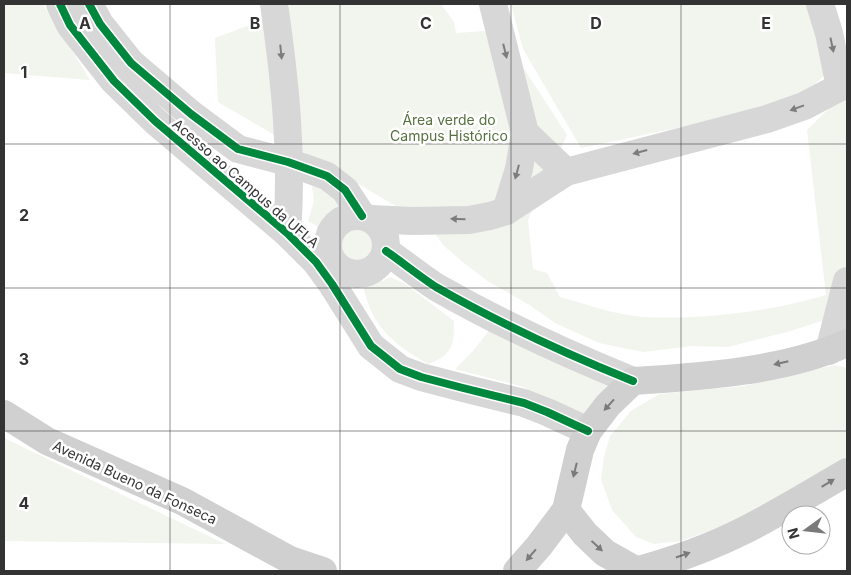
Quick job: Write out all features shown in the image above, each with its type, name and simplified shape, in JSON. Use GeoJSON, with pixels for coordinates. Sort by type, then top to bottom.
{"type":"FeatureCollection","features":[{"type":"Feature","properties":{"kind":"main road"},"geometry":{"type":"LineString","coordinates":[[517,571],[566,510],[580,450],[588,432],[608,405],[633,381],[681,378],[759,368],[841,352]]}},
{"type":"Feature","properties":{"kind":"main road","name":"Avenida Bueno da Fonseca"},"geometry":{"type":"LineString","coordinates":[[4,414],[47,441],[182,502],[290,560],[323,571]]}},
{"type":"Feature","properties":{"kind":"main road"},"geometry":{"type":"LineString","coordinates":[[566,510],[585,534],[605,553],[636,571],[694,552],[743,531],[847,472]]}},
{"type":"Feature","properties":{"kind":"street","name":"Acesso ao Campus da UFLA"},"geometry":{"type":"LineString","coordinates":[[60,4],[70,25],[114,80],[156,121],[287,233],[324,261],[332,284],[371,346],[400,369],[421,377],[524,403],[588,432]]}},
{"type":"Feature","properties":{"kind":"street","name":"Acesso ao Campus da UFLA"},"geometry":{"type":"LineString","coordinates":[[89,4],[100,24],[131,63],[191,114],[238,149],[288,162],[327,176],[345,190],[367,217]]}},
{"type":"Feature","properties":{"kind":"street"},"geometry":{"type":"LineString","coordinates":[[274,4],[287,112],[289,203],[287,233]]}},
{"type":"Feature","properties":{"kind":"street"},"geometry":{"type":"LineString","coordinates":[[493,4],[525,133],[519,168],[506,211]]}},
{"type":"Feature","properties":{"kind":"street"},"geometry":{"type":"LineString","coordinates":[[367,217],[381,227],[386,238],[386,251],[380,264],[369,272],[355,274],[341,270],[324,261],[328,249],[328,238],[333,228],[341,220],[351,216],[367,217],[412,220],[469,220],[490,216],[506,211],[566,172],[767,119],[804,106],[844,86],[820,4]]}},
{"type":"Feature","properties":{"kind":"street"},"geometry":{"type":"LineString","coordinates":[[525,133],[566,172]]}},
{"type":"Feature","properties":{"kind":"street"},"geometry":{"type":"LineString","coordinates":[[386,251],[434,286],[489,315],[583,361],[633,381]]}},
{"type":"Feature","properties":{"kind":"street"},"geometry":{"type":"LineString","coordinates":[[841,352],[847,280]]}},
{"type":"Feature","properties":{"kind":"green space"},"geometry":{"type":"Polygon","coordinates":[[[4,4],[43,4],[90,80],[4,73],[4,4]]]}},
{"type":"Feature","properties":{"kind":"green space","name":"Área verde do Campus Histórico"},"geometry":{"type":"Polygon","coordinates":[[[292,4],[441,4],[454,22],[456,33],[499,30],[567,135],[528,220],[533,269],[547,273],[560,297],[632,316],[665,318],[735,314],[782,306],[826,295],[807,130],[847,91],[847,313],[787,332],[728,347],[692,346],[643,352],[599,343],[555,323],[528,304],[489,282],[464,263],[443,245],[430,226],[218,102],[215,38],[279,14],[292,4]]]}},
{"type":"Feature","properties":{"kind":"green space"},"geometry":{"type":"Polygon","coordinates":[[[511,4],[814,4],[833,68],[792,104],[581,148],[523,49],[511,4]]]}},
{"type":"Feature","properties":{"kind":"green space"},"geometry":{"type":"Polygon","coordinates":[[[311,180],[351,206],[335,216],[327,232],[308,221],[314,201],[311,180]]]}},
{"type":"Feature","properties":{"kind":"green space"},"geometry":{"type":"Polygon","coordinates":[[[360,226],[367,227],[373,231],[377,237],[377,251],[373,257],[367,261],[360,262],[353,261],[347,257],[343,251],[342,244],[343,237],[347,231],[353,227],[360,226]]]}},
{"type":"Feature","properties":{"kind":"green space"},"geometry":{"type":"Polygon","coordinates":[[[390,277],[404,283],[454,321],[452,343],[443,357],[428,364],[394,341],[378,323],[372,312],[363,285],[383,281],[390,277]]]}},
{"type":"Feature","properties":{"kind":"green space"},"geometry":{"type":"Polygon","coordinates":[[[491,328],[615,386],[590,420],[550,398],[517,385],[455,369],[473,351],[491,328]]]}},
{"type":"Feature","properties":{"kind":"green space"},"geometry":{"type":"Polygon","coordinates":[[[835,365],[847,368],[847,457],[791,493],[730,523],[681,541],[654,544],[636,537],[612,510],[601,479],[604,457],[610,436],[632,410],[660,394],[744,386],[835,365]]]}},
{"type":"Feature","properties":{"kind":"green space"},"geometry":{"type":"Polygon","coordinates":[[[4,438],[225,544],[4,541],[4,438]]]}},
{"type":"Feature","properties":{"kind":"cycle path"},"geometry":{"type":"LineString","coordinates":[[60,4],[70,25],[114,81],[155,121],[287,233],[316,262],[371,346],[400,369],[421,377],[524,403],[588,431]]}},
{"type":"Feature","properties":{"kind":"cycle path"},"geometry":{"type":"LineString","coordinates":[[89,4],[100,24],[131,63],[191,114],[238,149],[288,162],[327,176],[345,190],[362,216]]}},
{"type":"Feature","properties":{"kind":"cycle path"},"geometry":{"type":"LineString","coordinates":[[386,251],[436,287],[484,313],[558,349],[633,381]]}}]}
